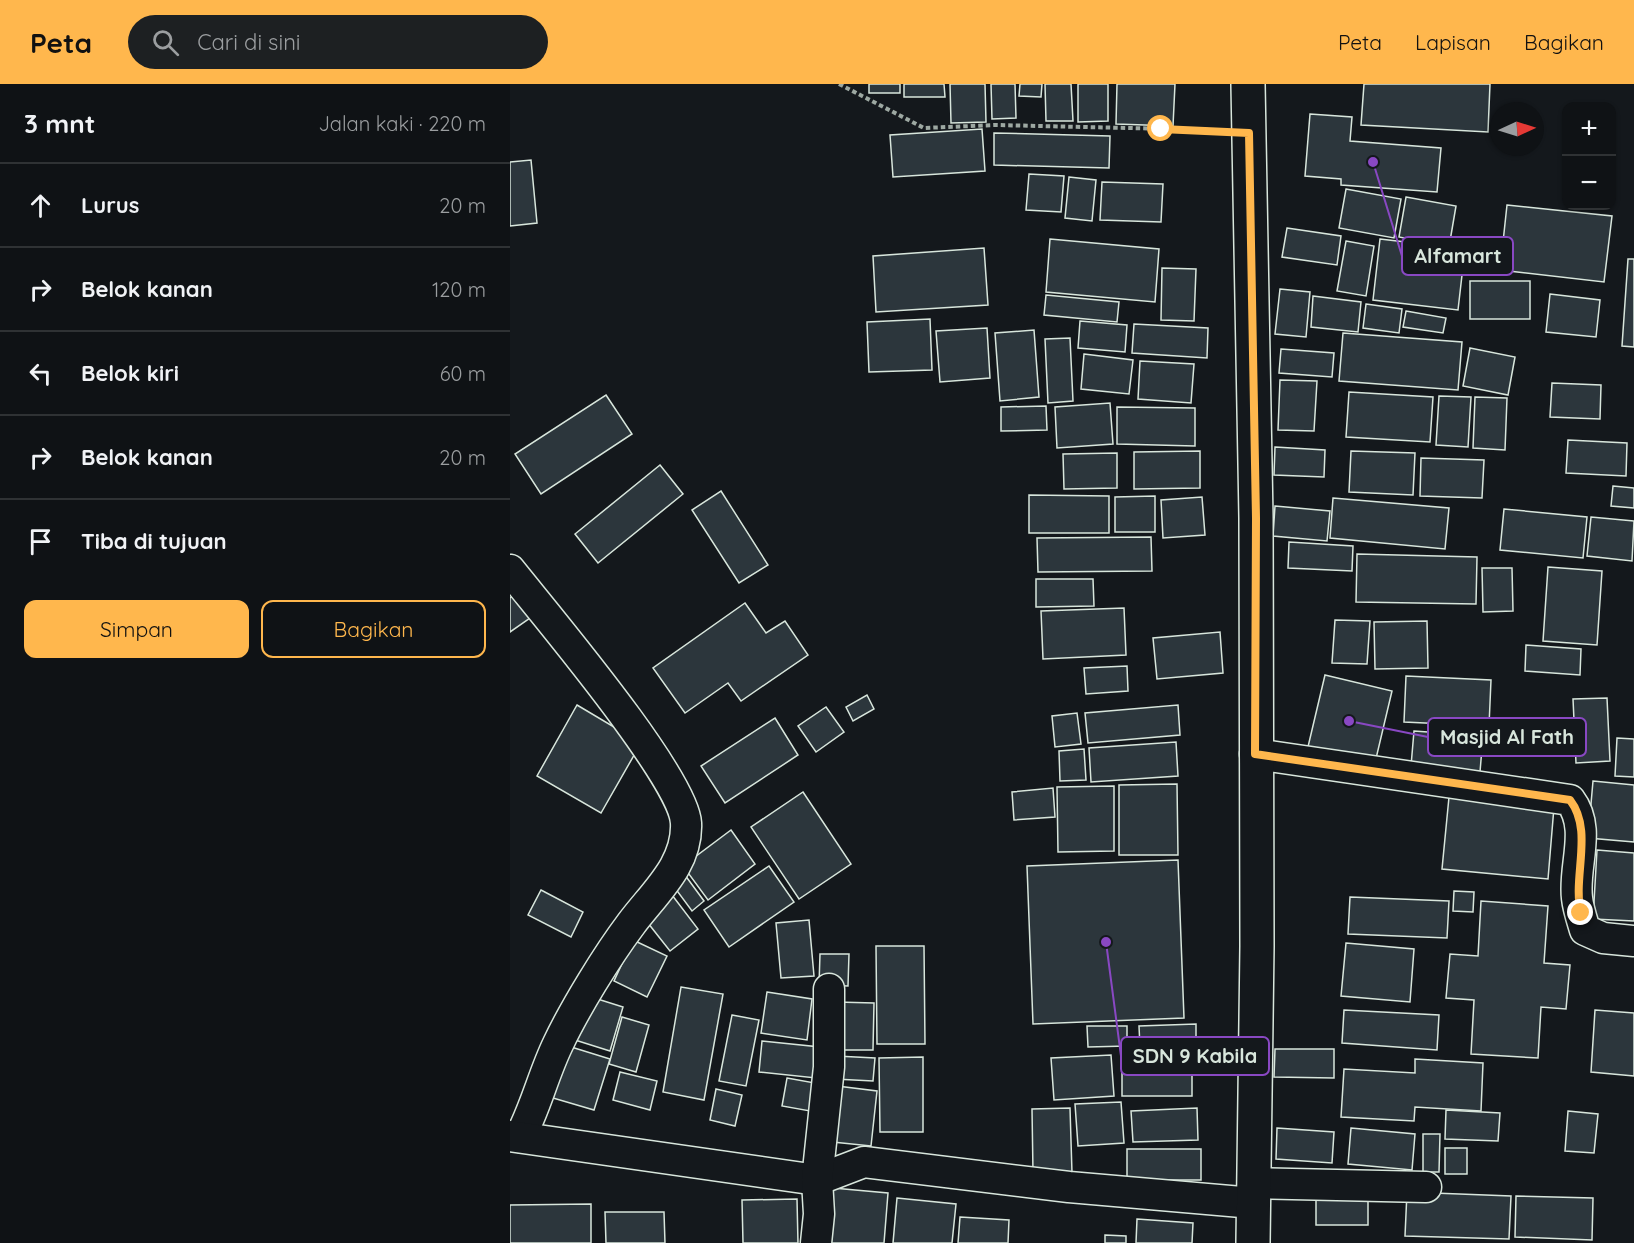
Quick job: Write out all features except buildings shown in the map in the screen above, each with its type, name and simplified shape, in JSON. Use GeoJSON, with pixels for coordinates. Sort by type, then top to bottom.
{"type":"FeatureCollection","features":[{"type":"Feature","properties":{"kind":"main road"},"geometry":{"type":"LineString","coordinates":[[1248,84],[1256,518],[1257,946],[1252,1243]]}},
{"type":"Feature","properties":{"kind":"street"},"geometry":{"type":"LineString","coordinates":[[510,570],[646,745],[668,780],[686,821],[683,853],[661,888],[630,924],[572,1018],[557,1045],[532,1115],[515,1137],[816,1180],[864,1162],[1069,1187],[1253,1193],[1426,1187]]}},
{"type":"Feature","properties":{"kind":"street"},"geometry":{"type":"LineString","coordinates":[[1255,754],[1570,800],[1579,812],[1581,850],[1577,897],[1585,930],[1603,938],[1634,941]]}},
{"type":"Feature","properties":{"kind":"street"},"geometry":{"type":"LineString","coordinates":[[816,1243],[819,1214],[816,1180],[830,1066],[829,989]]}},
{"type":"Feature","properties":{"kind":"path"},"geometry":{"type":"LineString","coordinates":[[839,84],[924,128],[996,125],[1249,133]]}},
{"type":"Feature","properties":{"kind":"place","name":"Alfamart"},"geometry":{"type":"Point","coordinates":[1373,162]}},
{"type":"Feature","properties":{"kind":"place","name":"Masjid Al Fath"},"geometry":{"type":"Point","coordinates":[1349,721]}},
{"type":"Feature","properties":{"kind":"place","name":"SDN 9 Kabila"},"geometry":{"type":"Point","coordinates":[1106,942]}},
{"type":"Feature","properties":{"kind":"route"},"geometry":{"type":"LineString","coordinates":[[1161,129],[1249,133],[1256,518],[1255,754],[1570,800],[1579,812],[1581,850],[1577,897],[1581,913]]}}]}
